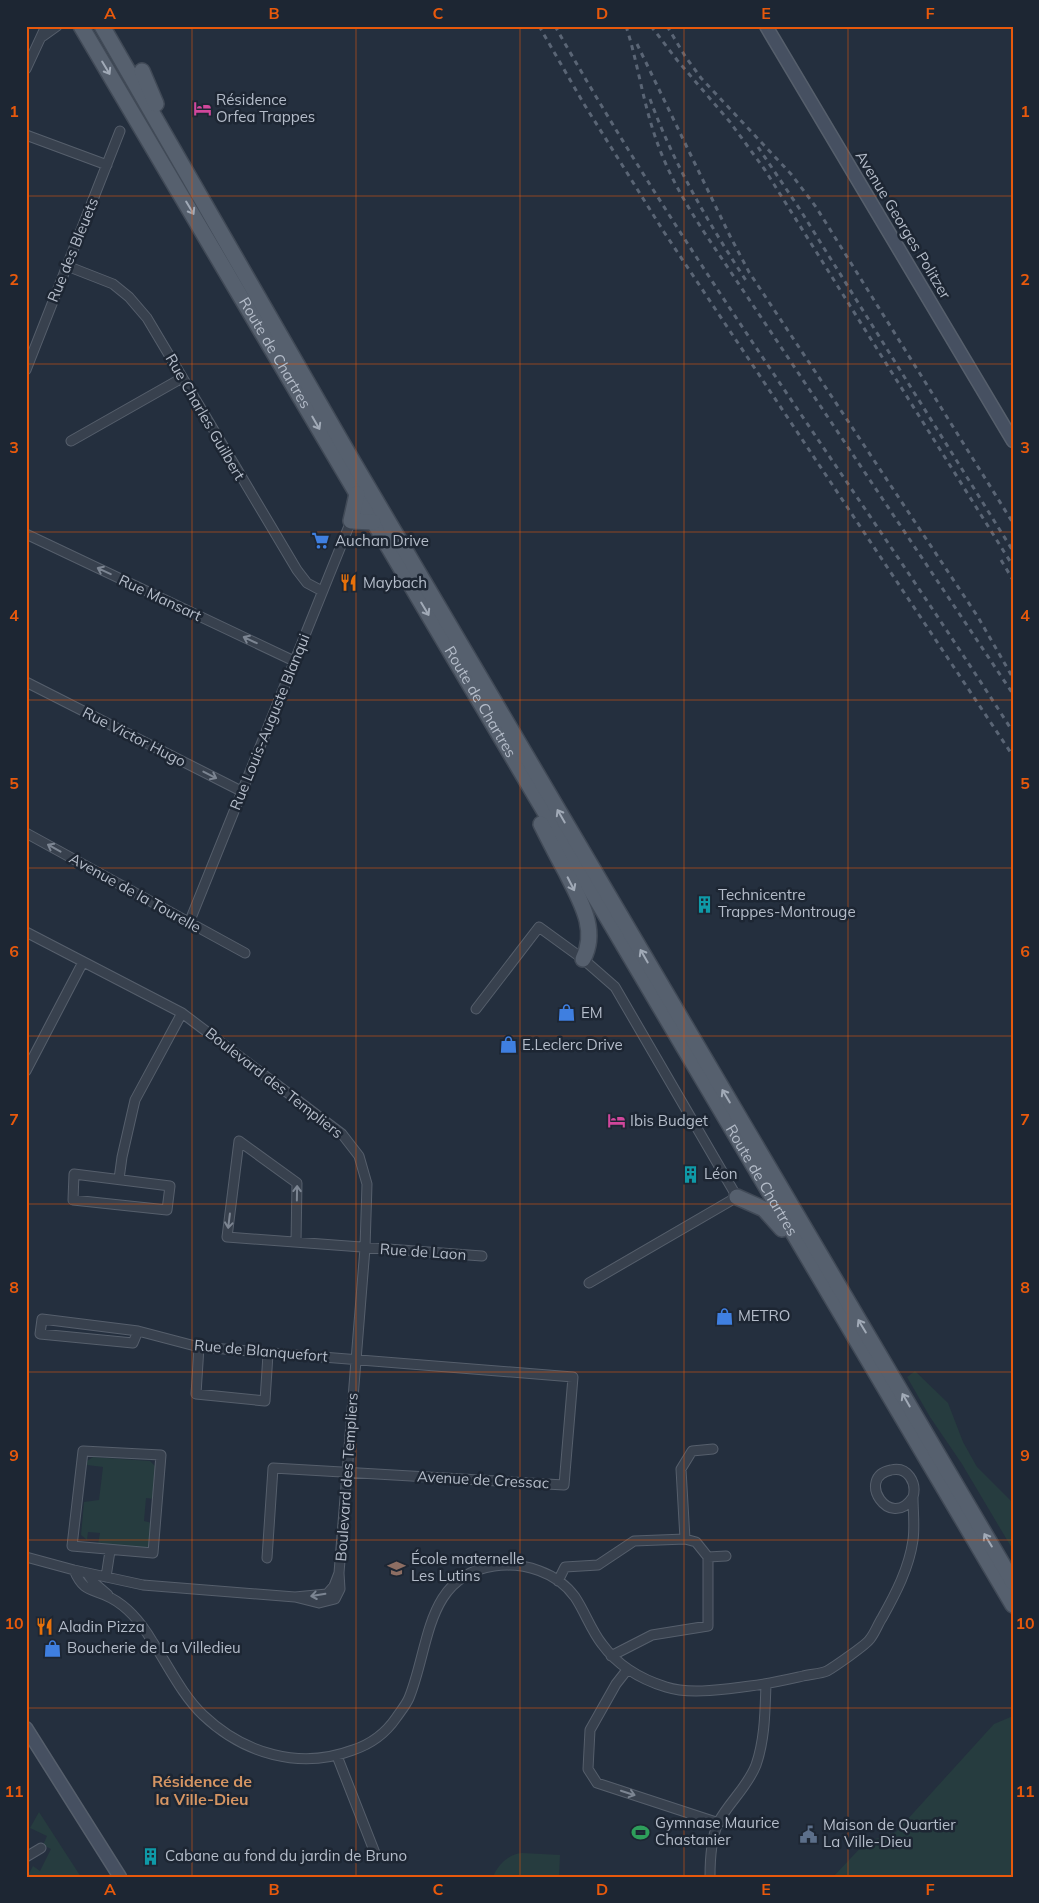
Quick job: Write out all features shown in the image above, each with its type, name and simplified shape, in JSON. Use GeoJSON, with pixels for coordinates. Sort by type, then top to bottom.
{"type":"FeatureCollection","features":[{"type":"Feature","properties":{"kind":"main road","name":"Route de Chartres"},"geometry":{"type":"LineString","coordinates":[[81,26],[271,344],[373,522],[845,1323],[882,1373]]}},
{"type":"Feature","properties":{"kind":"main road","name":"Route de Chartres"},"geometry":{"type":"LineString","coordinates":[[102,26],[348,455],[882,1373]]}},
{"type":"Feature","properties":{"kind":"main road"},"geometry":{"type":"LineString","coordinates":[[142,71],[163,118],[167,139]]}},
{"type":"Feature","properties":{"kind":"main road"},"geometry":{"type":"LineString","coordinates":[[357,494],[351,521],[373,522]]}},
{"type":"Feature","properties":{"kind":"main road"},"geometry":{"type":"LineString","coordinates":[[524,777],[523,791],[584,907],[589,936],[587,951],[583,959]]}},
{"type":"Feature","properties":{"kind":"main road"},"geometry":{"type":"LineString","coordinates":[[737,1197],[764,1210],[773,1218],[782,1229],[815,1286],[845,1323]]}},
{"type":"Feature","properties":{"kind":"main road"},"geometry":{"type":"LineString","coordinates":[[882,1373],[1013,1582]]}},
{"type":"Feature","properties":{"kind":"main road"},"geometry":{"type":"LineString","coordinates":[[882,1373],[1013,1604]]}},
{"type":"Feature","properties":{"kind":"street"},"geometry":{"type":"LineString","coordinates":[[26,70],[46,26]]}},
{"type":"Feature","properties":{"kind":"street"},"geometry":{"type":"LineString","coordinates":[[39,39],[57,26]]}},
{"type":"Feature","properties":{"kind":"street","name":"Avenue Georges Politzer"},"geometry":{"type":"LineString","coordinates":[[766,26],[1013,441]]}},
{"type":"Feature","properties":{"kind":"street","name":"Rue des Bleuets"},"geometry":{"type":"LineString","coordinates":[[26,370],[120,131]]}},
{"type":"Feature","properties":{"kind":"street"},"geometry":{"type":"LineString","coordinates":[[26,135],[107,165]]}},
{"type":"Feature","properties":{"kind":"street","name":"Rue Charles Guilbert"},"geometry":{"type":"LineString","coordinates":[[67,266],[113,284],[129,297],[147,318],[297,570],[307,584],[322,592]]}},
{"type":"Feature","properties":{"kind":"street"},"geometry":{"type":"LineString","coordinates":[[71,441],[182,378]]}},
{"type":"Feature","properties":{"kind":"street","name":"Rue Louis-Auguste Blanqui"},"geometry":{"type":"LineString","coordinates":[[189,922],[351,521]]}},
{"type":"Feature","properties":{"kind":"street","name":"Rue Mansart"},"geometry":{"type":"LineString","coordinates":[[26,534],[294,661]]}},
{"type":"Feature","properties":{"kind":"street","name":"Rue Victor Hugo"},"geometry":{"type":"LineString","coordinates":[[26,682],[242,792]]}},
{"type":"Feature","properties":{"kind":"street","name":"Avenue de la Tourelle"},"geometry":{"type":"LineString","coordinates":[[26,833],[244,954]]}},
{"type":"Feature","properties":{"kind":"street"},"geometry":{"type":"LineString","coordinates":[[476,1009],[539,927],[583,959],[615,988],[737,1197],[589,1284]]}},
{"type":"Feature","properties":{"kind":"street","name":"Boulevard des Templiers"},"geometry":{"type":"LineString","coordinates":[[26,932],[182,1013],[342,1134],[359,1156],[367,1184],[365,1248],[346,1472],[339,1573],[340,1589],[335,1599],[319,1603],[295,1597],[143,1585],[26,1557]]}},
{"type":"Feature","properties":{"kind":"street"},"geometry":{"type":"LineString","coordinates":[[26,1072],[83,962]]}},
{"type":"Feature","properties":{"kind":"street"},"geometry":{"type":"LineString","coordinates":[[119,1179],[135,1100],[182,1013]]}},
{"type":"Feature","properties":{"kind":"street","name":"Rue de Laon"},"geometry":{"type":"LineString","coordinates":[[296,1242],[297,1183],[239,1141],[227,1237],[482,1256]]}},
{"type":"Feature","properties":{"kind":"street"},"geometry":{"type":"LineString","coordinates":[[74,1174],[119,1179],[170,1186],[167,1210],[72,1200],[74,1174]]}},
{"type":"Feature","properties":{"kind":"street","name":"Rue de Blanquefort"},"geometry":{"type":"LineString","coordinates":[[138,1331],[133,1342],[40,1334],[42,1318],[138,1331],[199,1347],[356,1360]]}},
{"type":"Feature","properties":{"kind":"street"},"geometry":{"type":"LineString","coordinates":[[199,1347],[196,1394],[265,1400],[268,1354]]}},
{"type":"Feature","properties":{"kind":"street","name":"Avenue de Cressac"},"geometry":{"type":"LineString","coordinates":[[346,1472],[564,1485],[573,1377],[356,1360]]}},
{"type":"Feature","properties":{"kind":"street"},"geometry":{"type":"LineString","coordinates":[[685,1539],[681,1469],[692,1451],[712,1449]]}},
{"type":"Feature","properties":{"kind":"street"},"geometry":{"type":"LineString","coordinates":[[83,1451],[161,1456],[153,1553],[110,1551],[72,1546],[83,1451]]}},
{"type":"Feature","properties":{"kind":"street"},"geometry":{"type":"LineString","coordinates":[[267,1558],[273,1468],[346,1472]]}},
{"type":"Feature","properties":{"kind":"street"},"geometry":{"type":"LineString","coordinates":[[87,1573],[93,1582],[128,1611],[142,1626],[193,1704],[214,1724],[250,1748],[287,1759],[305,1760],[337,1756],[367,1745],[382,1735],[394,1722],[408,1699],[435,1612],[445,1593],[452,1585],[466,1575],[480,1569],[496,1566],[515,1565],[531,1568],[546,1573],[567,1587],[576,1599],[598,1639],[611,1656],[627,1670],[667,1688],[684,1691],[730,1688],[766,1684],[827,1671],[869,1641],[901,1584],[913,1539],[912,1497],[914,1484],[911,1478],[903,1471],[896,1469],[886,1471],[877,1480],[876,1495],[885,1506],[899,1508],[906,1505],[912,1497]]}},
{"type":"Feature","properties":{"kind":"street"},"geometry":{"type":"LineString","coordinates":[[558,1581],[565,1568],[598,1565],[634,1541],[685,1539],[696,1542],[708,1557],[708,1626],[652,1635],[611,1656]]}},
{"type":"Feature","properties":{"kind":"street"},"geometry":{"type":"LineString","coordinates":[[106,1577],[110,1551]]}},
{"type":"Feature","properties":{"kind":"street"},"geometry":{"type":"LineString","coordinates":[[708,1557],[726,1556]]}},
{"type":"Feature","properties":{"kind":"street"},"geometry":{"type":"LineString","coordinates":[[74,1570],[77,1579],[90,1591],[110,1597]]}},
{"type":"Feature","properties":{"kind":"street"},"geometry":{"type":"LineString","coordinates":[[627,1670],[616,1684],[590,1730],[588,1769],[598,1783],[718,1823]]}},
{"type":"Feature","properties":{"kind":"street"},"geometry":{"type":"LineString","coordinates":[[710,1877],[710,1862],[718,1823],[748,1782],[761,1749],[766,1712],[766,1684]]}},
{"type":"Feature","properties":{"kind":"street"},"geometry":{"type":"LineString","coordinates":[[26,1728],[120,1877]]}},
{"type":"Feature","properties":{"kind":"street"},"geometry":{"type":"LineString","coordinates":[[337,1756],[375,1853]]}},
{"type":"Feature","properties":{"kind":"street"},"geometry":{"type":"LineString","coordinates":[[26,1857],[41,1848]]}},
{"type":"Feature","properties":{"kind":"green space"},"geometry":{"type":"Polygon","coordinates":[[[915,1371],[948,1403],[963,1442],[977,1467],[1013,1503],[1013,1550],[907,1377],[915,1371]]]}},
{"type":"Feature","properties":{"kind":"green space"},"geometry":{"type":"Polygon","coordinates":[[[93,1457],[150,1461],[157,1468],[155,1499],[146,1498],[144,1521],[152,1523],[150,1545],[147,1549],[98,1544],[100,1533],[88,1532],[87,1540],[81,1535],[84,1502],[99,1500],[103,1467],[87,1465],[87,1461],[93,1457]]]}},
{"type":"Feature","properties":{"kind":"green space"},"geometry":{"type":"Polygon","coordinates":[[[1013,1716],[1013,1877],[833,1877],[866,1842],[896,1832],[994,1724],[1013,1716]]]}},
{"type":"Feature","properties":{"kind":"green space"},"geometry":{"type":"Polygon","coordinates":[[[39,1812],[81,1877],[27,1877],[33,1866],[40,1871],[51,1849],[43,1845],[47,1836],[30,1828],[39,1812]]]}},
{"type":"Feature","properties":{"kind":"green space"},"geometry":{"type":"Polygon","coordinates":[[[522,1853],[560,1855],[559,1877],[493,1877],[504,1860],[522,1853]]]}},
{"type":"Feature","properties":{"kind":"railway"},"geometry":{"type":"LineString","coordinates":[[539,26],[584,104],[664,232],[1013,756]]}},
{"type":"Feature","properties":{"kind":"railway"},"geometry":{"type":"LineString","coordinates":[[555,26],[608,117],[721,294],[1013,732]]}},
{"type":"Feature","properties":{"kind":"railway"},"geometry":{"type":"LineString","coordinates":[[626,26],[657,143],[668,170],[689,208],[1013,694]]}},
{"type":"Feature","properties":{"kind":"railway"},"geometry":{"type":"LineString","coordinates":[[651,26],[677,60],[730,122],[765,170],[1013,566]]}},
{"type":"Feature","properties":{"kind":"railway"},"geometry":{"type":"LineString","coordinates":[[667,26],[701,78],[791,174],[816,207],[1013,523]]}},
{"type":"Feature","properties":{"kind":"railway"},"geometry":{"type":"LineString","coordinates":[[637,44],[749,272],[978,617],[1013,678]]}},
{"type":"Feature","properties":{"kind":"railway"},"geometry":{"type":"LineString","coordinates":[[650,99],[681,171],[719,238],[747,282]]}},
{"type":"Feature","properties":{"kind":"railway"},"geometry":{"type":"LineString","coordinates":[[758,147],[799,208],[1013,551]]}},
{"type":"Feature","properties":{"kind":"railway"},"geometry":{"type":"LineString","coordinates":[[1001,560],[1013,580]]}},
{"type":"Feature","properties":{"kind":"place","name":"Résidence Orfea Trappes"},"geometry":{"type":"Point","coordinates":[202,109]}},
{"type":"Feature","properties":{"kind":"place","name":"Auchan Drive"},"geometry":{"type":"Point","coordinates":[321,541]}},
{"type":"Feature","properties":{"kind":"place","name":"Maybach"},"geometry":{"type":"Point","coordinates":[349,583]}},
{"type":"Feature","properties":{"kind":"place","name":"Technicentre Trappes-Montrouge"},"geometry":{"type":"Point","coordinates":[704,904]}},
{"type":"Feature","properties":{"kind":"place","name":"EM"},"geometry":{"type":"Point","coordinates":[567,1013]}},
{"type":"Feature","properties":{"kind":"place","name":"E.Leclerc Drive"},"geometry":{"type":"Point","coordinates":[508,1045]}},
{"type":"Feature","properties":{"kind":"place","name":"Ibis Budget"},"geometry":{"type":"Point","coordinates":[616,1121]}},
{"type":"Feature","properties":{"kind":"place","name":"Léon"},"geometry":{"type":"Point","coordinates":[690,1174]}},
{"type":"Feature","properties":{"kind":"place","name":"METRO"},"geometry":{"type":"Point","coordinates":[724,1316]}},
{"type":"Feature","properties":{"kind":"place","name":"École maternelle Les Lutins"},"geometry":{"type":"Point","coordinates":[397,1568]}},
{"type":"Feature","properties":{"kind":"place","name":"Aladin Pizza"},"geometry":{"type":"Point","coordinates":[44,1627]}},
{"type":"Feature","properties":{"kind":"place","name":"Boucherie de La Villedieu"},"geometry":{"type":"Point","coordinates":[53,1648]}},
{"type":"Feature","properties":{"kind":"place","name":"Gymnase Maurice Chastanier"},"geometry":{"type":"Point","coordinates":[641,1832]}},
{"type":"Feature","properties":{"kind":"place","name":"Maison de Quartier La Ville-Dieu"},"geometry":{"type":"Point","coordinates":[809,1834]}},
{"type":"Feature","properties":{"kind":"place","name":"Cabane au fond du jardin de Bruno"},"geometry":{"type":"Point","coordinates":[151,1856]}},
{"type":"Feature","properties":{"kind":"district","name":"Résidence de la Ville-Dieu"},"geometry":{"type":"Point","coordinates":[202,1790]}}]}
